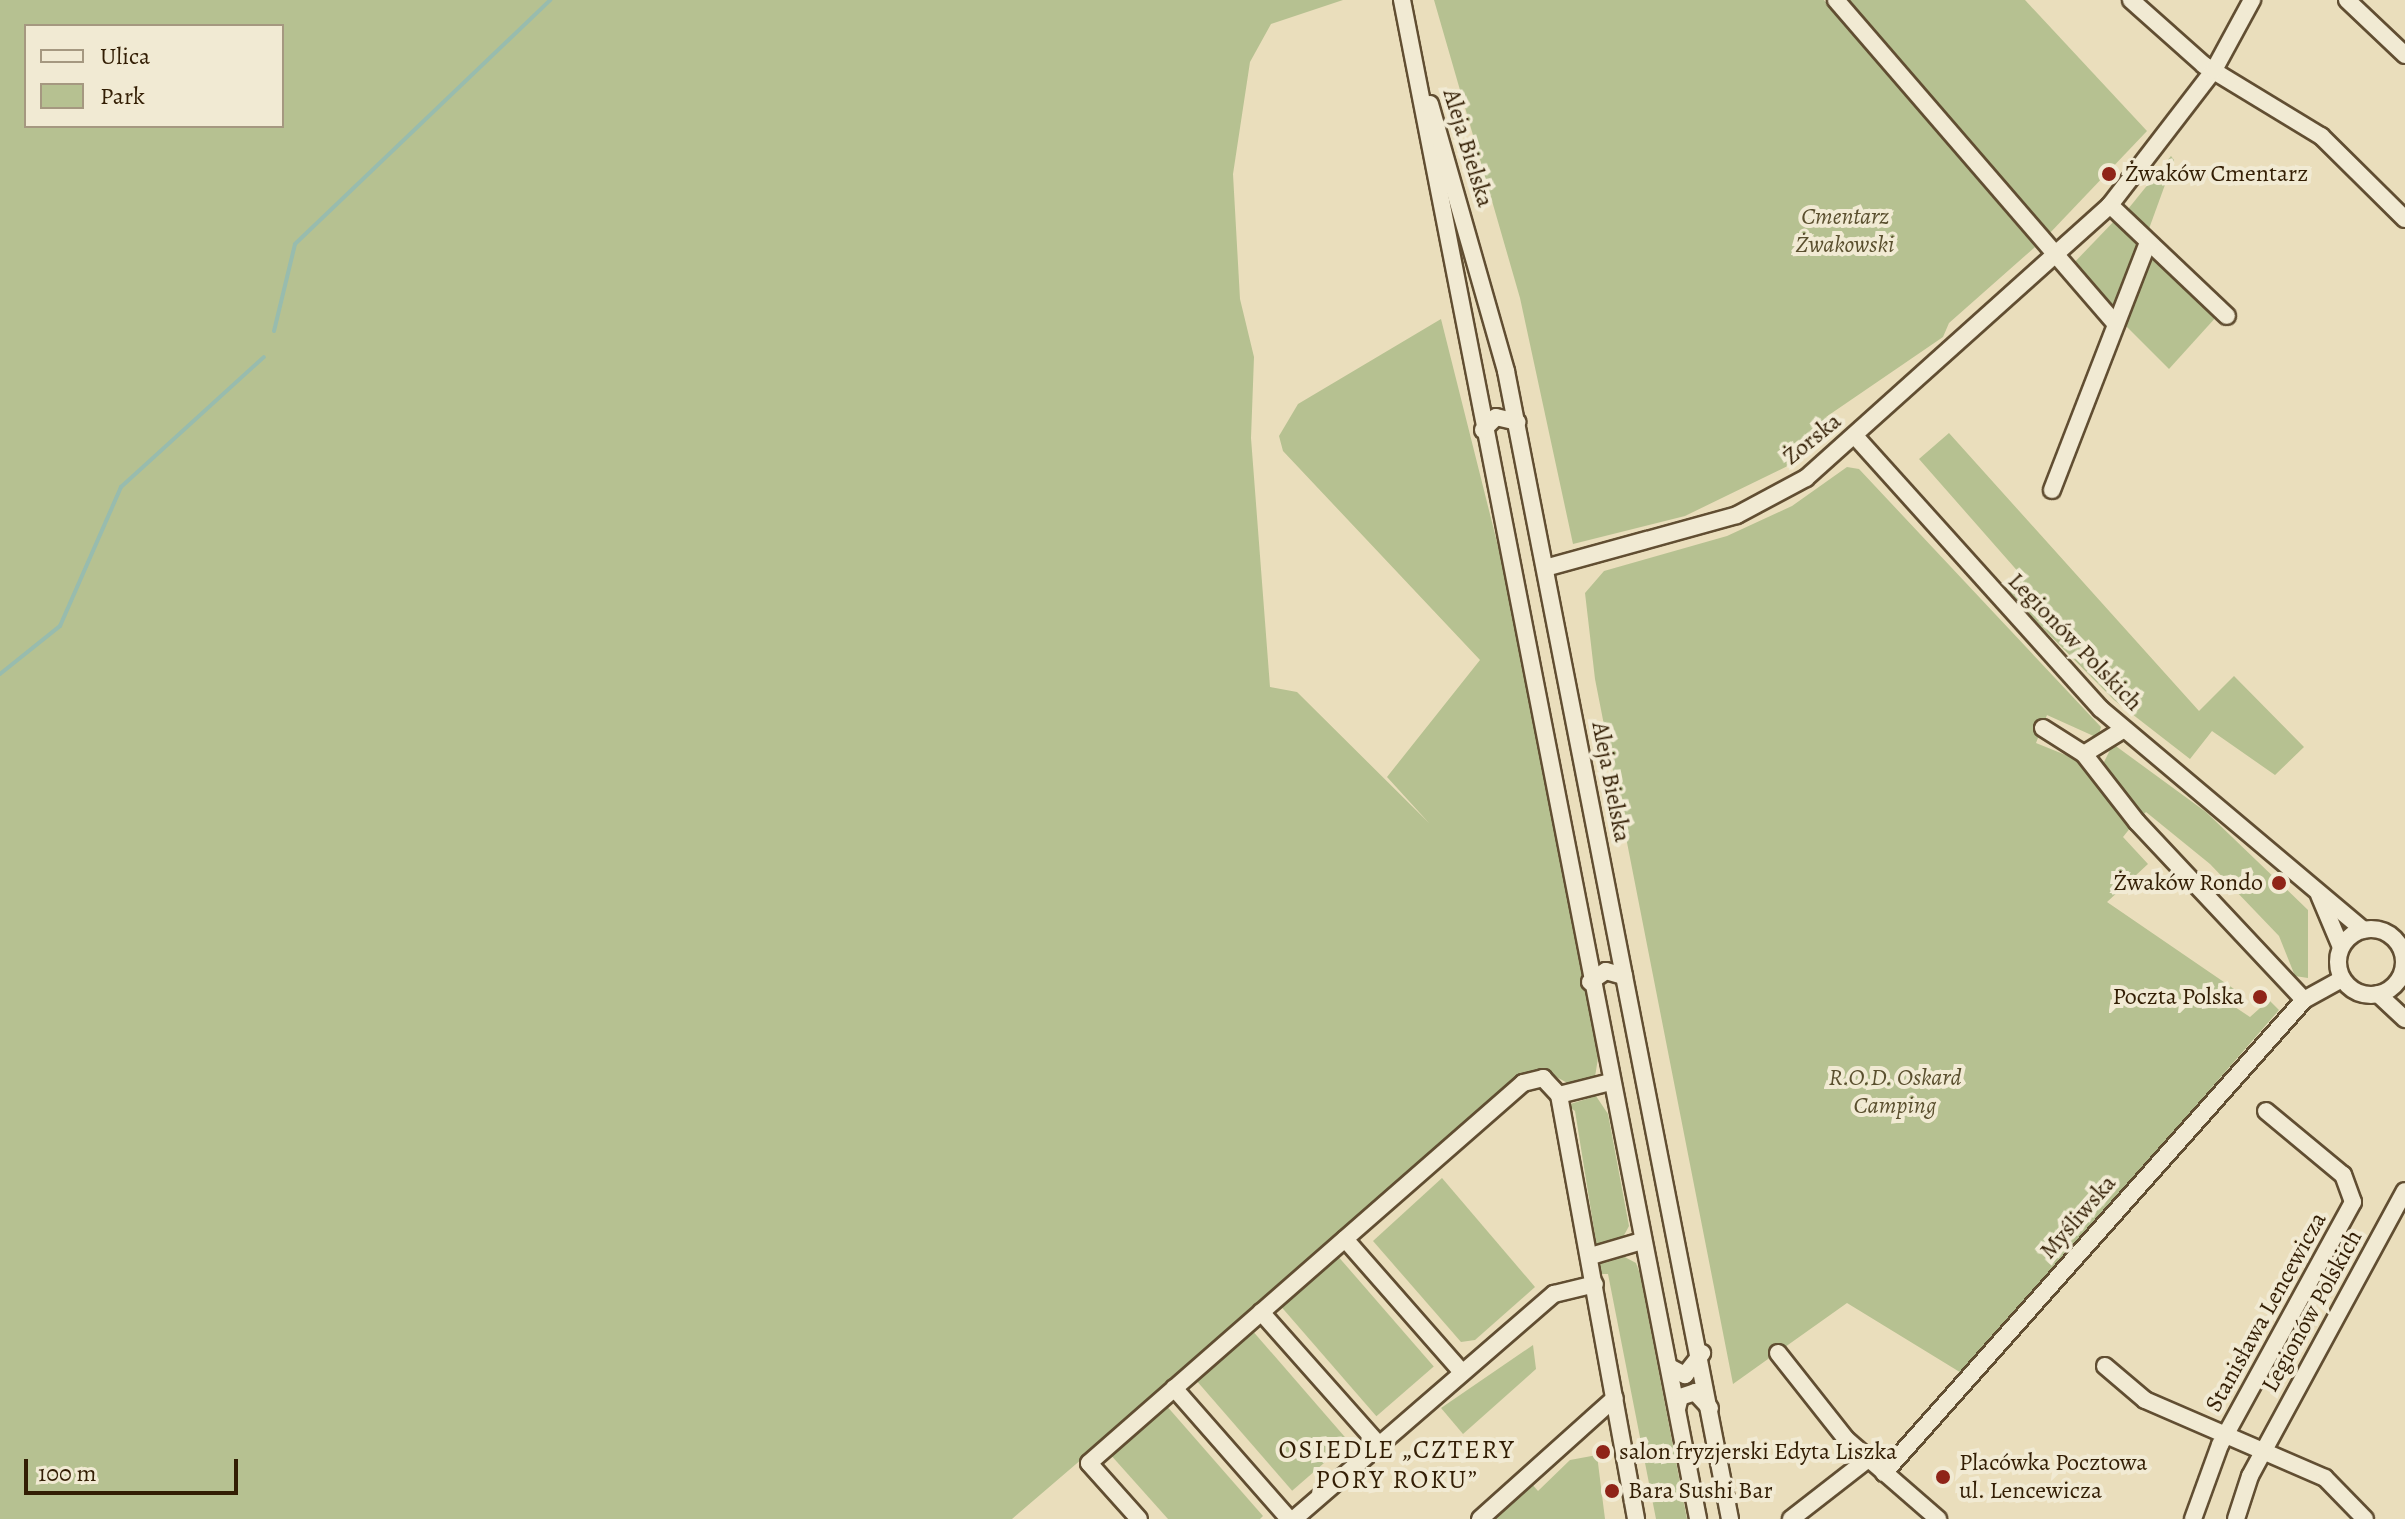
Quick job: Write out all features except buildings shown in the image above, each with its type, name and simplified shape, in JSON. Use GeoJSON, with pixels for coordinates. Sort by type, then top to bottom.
{"type":"FeatureCollection","features":[{"type":"Feature","properties":{"kind":"street","name":"Aleja Bielska"},"geometry":{"type":"LineString","coordinates":[[1402,0],[1590,982],[1698,1519]]}},
{"type":"Feature","properties":{"kind":"street"},"geometry":{"type":"LineString","coordinates":[[1836,0],[2116,324]]}},
{"type":"Feature","properties":{"kind":"street"},"geometry":{"type":"LineString","coordinates":[[2131,0],[2214,70],[2321,136],[2405,219]]}},
{"type":"Feature","properties":{"kind":"street","name":"Żorska"},"geometry":{"type":"LineString","coordinates":[[1545,568],[1737,515],[1806,478],[2057,257],[2110,205],[2214,70],[2252,0]]}},
{"type":"Feature","properties":{"kind":"street"},"geometry":{"type":"LineString","coordinates":[[2347,0],[2405,55]]}},
{"type":"Feature","properties":{"kind":"street","name":"Aleja Bielska"},"geometry":{"type":"LineString","coordinates":[[1415,61],[1497,326],[1624,976],[1702,1353],[1730,1519]]}},
{"type":"Feature","properties":{"kind":"street"},"geometry":{"type":"LineString","coordinates":[[2110,205],[2227,316]]}},
{"type":"Feature","properties":{"kind":"street"},"geometry":{"type":"LineString","coordinates":[[2052,490],[2148,243]]}},
{"type":"Feature","properties":{"kind":"street"},"geometry":{"type":"LineString","coordinates":[[1483,430],[1496,417],[1517,422]]}},
{"type":"Feature","properties":{"kind":"street","name":"Legionów Polskich"},"geometry":{"type":"LineString","coordinates":[[1855,436],[2124,729],[2363,930]]}},
{"type":"Feature","properties":{"kind":"street"},"geometry":{"type":"LineString","coordinates":[[2043,728],[2084,754],[2137,822],[2307,998],[2346,983],[2378,994],[2405,1019]]}},
{"type":"Feature","properties":{"kind":"street"},"geometry":{"type":"LineString","coordinates":[[2084,754],[2124,729]]}},
{"type":"Feature","properties":{"kind":"street"},"geometry":{"type":"LineString","coordinates":[[2317,890],[2341,947],[2346,983]]}},
{"type":"Feature","properties":{"kind":"street"},"geometry":{"type":"LineString","coordinates":[[2341,947],[2363,930],[2401,940],[2405,990]]}},
{"type":"Feature","properties":{"kind":"street"},"geometry":{"type":"LineString","coordinates":[[1590,982],[1606,971],[1624,976]]}},
{"type":"Feature","properties":{"kind":"street"},"geometry":{"type":"LineString","coordinates":[[2378,994],[2402,972]]}},
{"type":"Feature","properties":{"kind":"street","name":"Myśliwska"},"geometry":{"type":"LineString","coordinates":[[1884,1473],[2307,998]]}},
{"type":"Feature","properties":{"kind":"street"},"geometry":{"type":"LineString","coordinates":[[1139,1519],[1089,1463],[1523,1083],[1543,1078],[1559,1095],[1591,1256],[1636,1519]]}},
{"type":"Feature","properties":{"kind":"street"},"geometry":{"type":"LineString","coordinates":[[1559,1095],[1610,1082]]}},
{"type":"Feature","properties":{"kind":"street","name":"Stanisława Lencewicza"},"geometry":{"type":"LineString","coordinates":[[2193,1519],[2227,1433],[2353,1202],[2343,1175],[2266,1111]]}},
{"type":"Feature","properties":{"kind":"street","name":"Legionów Polskich"},"geometry":{"type":"LineString","coordinates":[[2236,1519],[2262,1453],[2405,1191]]}},
{"type":"Feature","properties":{"kind":"street"},"geometry":{"type":"LineString","coordinates":[[1345,1239],[1462,1372]]}},
{"type":"Feature","properties":{"kind":"street"},"geometry":{"type":"LineString","coordinates":[[1591,1256],[1642,1241]]}},
{"type":"Feature","properties":{"kind":"street"},"geometry":{"type":"LineString","coordinates":[[1174,1388],[1292,1519],[1554,1294],[1595,1284]]}},
{"type":"Feature","properties":{"kind":"street"},"geometry":{"type":"LineString","coordinates":[[1261,1312],[1378,1444]]}},
{"type":"Feature","properties":{"kind":"street"},"geometry":{"type":"LineString","coordinates":[[1669,1367],[1685,1375],[1702,1353]]}},
{"type":"Feature","properties":{"kind":"street"},"geometry":{"type":"LineString","coordinates":[[1778,1353],[1868,1459],[1938,1519]]}},
{"type":"Feature","properties":{"kind":"street"},"geometry":{"type":"LineString","coordinates":[[2105,1366],[2145,1400],[2227,1433]]}},
{"type":"Feature","properties":{"kind":"street"},"geometry":{"type":"LineString","coordinates":[[1677,1409],[1680,1397],[1695,1392],[1712,1411]]}},
{"type":"Feature","properties":{"kind":"street"},"geometry":{"type":"LineString","coordinates":[[1480,1519],[1615,1398]]}},
{"type":"Feature","properties":{"kind":"street","name":"Stanisława Lencewicza"},"geometry":{"type":"LineString","coordinates":[[2227,1433],[2262,1453]]}},
{"type":"Feature","properties":{"kind":"street"},"geometry":{"type":"LineString","coordinates":[[2262,1453],[2325,1478],[2365,1519]]}},
{"type":"Feature","properties":{"kind":"street"},"geometry":{"type":"LineString","coordinates":[[1791,1519],[1868,1459]]}},
{"type":"Feature","properties":{"kind":"green space"},"geometry":{"type":"Polygon","coordinates":[[[0,0],[1343,0],[1271,24],[1250,62],[1233,174],[1240,299],[1254,357],[1251,438],[1270,687],[1297,692],[1429,823],[1387,777],[1480,660],[1283,451],[1279,436],[1298,404],[1441,319],[1509,590],[1598,1058],[1595,1077],[1571,1085],[1542,1069],[1531,1074],[1012,1519],[0,1519],[0,0]]]}},
{"type":"Feature","properties":{"kind":"green space","name":"Cmentarz Żwakowski"},"geometry":{"type":"Polygon","coordinates":[[[1434,0],[1824,0],[2035,247],[1949,323],[1943,337],[1826,417],[1836,429],[1804,458],[1685,516],[1573,544],[1520,298],[1434,0]]]}},
{"type":"Feature","properties":{"kind":"green space"},"geometry":{"type":"Polygon","coordinates":[[[1845,0],[2025,0],[2147,131],[2048,235],[1845,0]]]}},
{"type":"Feature","properties":{"kind":"green space"},"geometry":{"type":"Polygon","coordinates":[[[2171,156],[2174,160],[2146,237],[2124,214],[2171,156]]]}},
{"type":"Feature","properties":{"kind":"green space"},"geometry":{"type":"Polygon","coordinates":[[[2118,217],[2143,244],[2115,316],[2070,267],[2118,217]]]}},
{"type":"Feature","properties":{"kind":"green space"},"geometry":{"type":"Polygon","coordinates":[[[2150,252],[2217,316],[2169,369],[2122,322],[2150,252]]]}},
{"type":"Feature","properties":{"kind":"green space"},"geometry":{"type":"Polygon","coordinates":[[[1949,433],[2199,711],[2234,676],[2304,747],[2275,775],[2212,731],[2190,759],[2114,700],[2008,593],[2021,575],[1919,459],[1949,433]]]}},
{"type":"Feature","properties":{"kind":"green space","name":"R.O.D. Oskard Camping"},"geometry":{"type":"Polygon","coordinates":[[[1847,467],[1859,469],[2101,727],[2098,738],[2047,715],[2036,743],[2078,760],[2131,827],[2123,837],[2148,864],[2107,902],[2237,991],[2232,1005],[2250,1017],[2269,1000],[2279,1010],[1963,1374],[1847,1303],[1733,1384],[1595,679],[1585,593],[1604,571],[1727,536],[1792,506],[1847,467]]]}},
{"type":"Feature","properties":{"kind":"green space"},"geometry":{"type":"Polygon","coordinates":[[[2113,744],[2206,812],[2308,910],[2308,978],[2295,976],[2279,936],[2210,864],[2146,812],[2140,818],[2101,768],[2113,744]]]}},
{"type":"Feature","properties":{"kind":"green space"},"geometry":{"type":"Polygon","coordinates":[[[1596,1096],[1608,1114],[1629,1226],[1622,1239],[1597,1248],[1575,1111],[1567,1105],[1596,1096]]]}},
{"type":"Feature","properties":{"kind":"green space"},"geometry":{"type":"Polygon","coordinates":[[[1442,1178],[1535,1287],[1475,1340],[1461,1342],[1373,1241],[1442,1178]]]}},
{"type":"Feature","properties":{"kind":"green space"},"geometry":{"type":"Polygon","coordinates":[[[1336,1254],[1434,1366],[1376,1416],[1279,1304],[1336,1254]]]}},
{"type":"Feature","properties":{"kind":"green space"},"geometry":{"type":"Polygon","coordinates":[[[1619,1254],[1636,1263],[1640,1274],[1687,1519],[1656,1519],[1608,1274],[1598,1274],[1600,1260],[1619,1254]]]}},
{"type":"Feature","properties":{"kind":"green space"},"geometry":{"type":"Polygon","coordinates":[[[1251,1329],[1349,1441],[1292,1491],[1194,1378],[1251,1329]]]}},
{"type":"Feature","properties":{"kind":"green space"},"geometry":{"type":"Polygon","coordinates":[[[1533,1345],[1536,1369],[1463,1434],[1441,1408],[1533,1345]]]}},
{"type":"Feature","properties":{"kind":"green space"},"geometry":{"type":"Polygon","coordinates":[[[1165,1404],[1263,1516],[1260,1519],[1168,1519],[1109,1453],[1165,1404]]]}},
{"type":"Feature","properties":{"kind":"green space"},"geometry":{"type":"Polygon","coordinates":[[[1597,1455],[1605,1519],[1490,1519],[1531,1483],[1538,1491],[1570,1460],[1597,1455]]]}},
{"type":"Feature","properties":{"kind":"waterway"},"geometry":{"type":"LineString","coordinates":[[274,331],[295,244],[550,0]]}},
{"type":"Feature","properties":{"kind":"waterway"},"geometry":{"type":"LineString","coordinates":[[0,674],[60,626],[121,487],[264,357]]}},
{"type":"Feature","properties":{"kind":"place","name":"Żwaków Cmentarz"},"geometry":{"type":"Point","coordinates":[2109,174]}},
{"type":"Feature","properties":{"kind":"place","name":"Żwaków Rondo"},"geometry":{"type":"Point","coordinates":[2279,883]}},
{"type":"Feature","properties":{"kind":"place","name":"Poczta Polska"},"geometry":{"type":"Point","coordinates":[2260,997]}},
{"type":"Feature","properties":{"kind":"place","name":"salon fryzjerski Edyta Liszka"},"geometry":{"type":"Point","coordinates":[1603,1452]}},
{"type":"Feature","properties":{"kind":"place","name":"Placówka Pocztowa ul. Lencewicza"},"geometry":{"type":"Point","coordinates":[1943,1477]}},
{"type":"Feature","properties":{"kind":"place","name":"Bara Sushi Bar"},"geometry":{"type":"Point","coordinates":[1612,1491]}},
{"type":"Feature","properties":{"kind":"district","name":"OSIEDLE „CZTERY PORY ROKU”"},"geometry":{"type":"Point","coordinates":[1397,1465]}}]}
